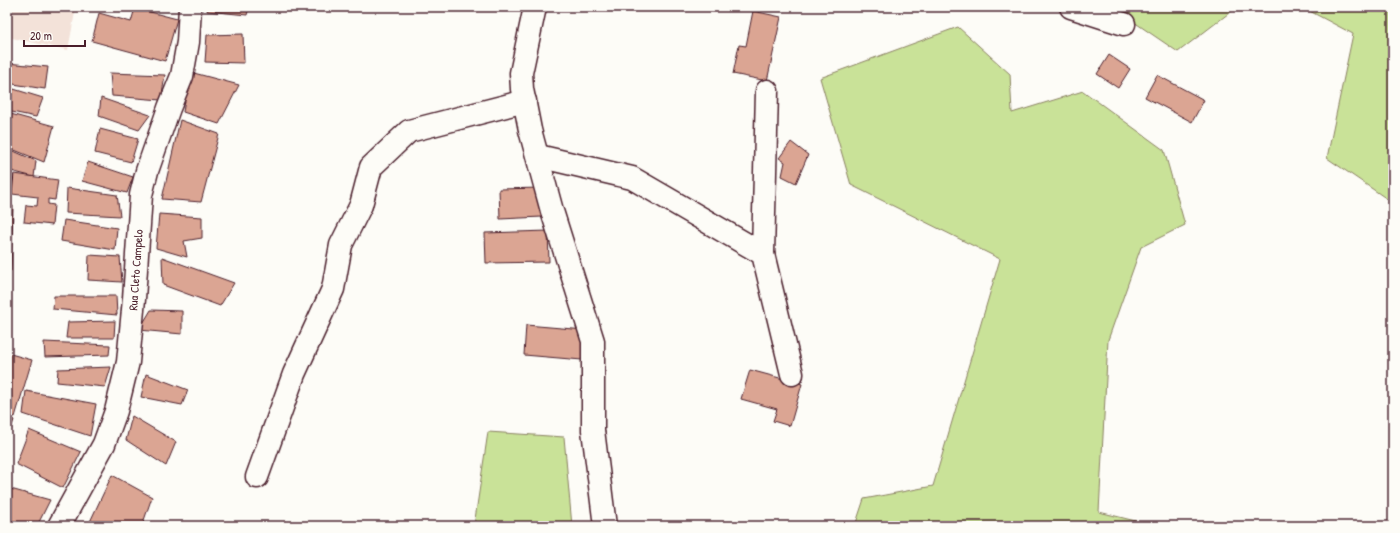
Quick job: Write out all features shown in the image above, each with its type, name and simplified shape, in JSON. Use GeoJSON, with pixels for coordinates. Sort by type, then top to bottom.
{"type":"FeatureCollection","features":[{"type":"Feature","properties":{"kind":"street","name":"Rua Cleto Campelo"},"geometry":{"type":"LineString","coordinates":[[59,526],[104,444],[116,410],[128,362],[134,299],[140,195],[169,108],[182,76],[188,42],[190,7]]}},
{"type":"Feature","properties":{"kind":"street"},"geometry":{"type":"LineString","coordinates":[[535,7],[521,73],[530,130],[552,211],[593,340],[593,430],[605,526]]}},
{"type":"Feature","properties":{"kind":"street"},"geometry":{"type":"LineString","coordinates":[[1071,7],[1124,24]]}},
{"type":"Feature","properties":{"kind":"street"},"geometry":{"type":"LineString","coordinates":[[767,91],[763,254],[792,374]]}},
{"type":"Feature","properties":{"kind":"street"},"geometry":{"type":"LineString","coordinates":[[257,477],[294,374],[333,289],[341,245],[361,205],[371,167],[409,131],[525,102]]}},
{"type":"Feature","properties":{"kind":"street"},"geometry":{"type":"LineString","coordinates":[[538,156],[632,178],[763,254]]}},
{"type":"Feature","properties":{"kind":"shaded area"},"geometry":{"type":"Polygon","coordinates":[[[7,7],[76,7],[68,50],[7,37],[7,7]]]}},
{"type":"Feature","properties":{"kind":"green space"},"geometry":{"type":"Polygon","coordinates":[[[1112,7],[1237,7],[1178,52],[1112,7]]]}},
{"type":"Feature","properties":{"kind":"green space"},"geometry":{"type":"Polygon","coordinates":[[[1302,7],[1393,7],[1393,203],[1327,158],[1353,34],[1302,7]]]}},
{"type":"Feature","properties":{"kind":"green space"},"geometry":{"type":"Polygon","coordinates":[[[958,27],[1010,74],[1012,113],[1083,91],[1164,150],[1185,225],[1141,247],[1108,340],[1099,512],[1156,526],[855,526],[864,499],[933,486],[1000,259],[851,185],[820,78],[958,27]]]}},
{"type":"Feature","properties":{"kind":"green space"},"geometry":{"type":"Polygon","coordinates":[[[488,432],[564,437],[572,526],[474,526],[488,432]]]}},
{"type":"Feature","properties":{"kind":"building"},"geometry":{"type":"Polygon","coordinates":[[[208,7],[249,7],[247,15],[207,11],[208,7]]]}},
{"type":"Feature","properties":{"kind":"building"},"geometry":{"type":"Polygon","coordinates":[[[135,8],[177,19],[165,61],[92,41],[99,13],[131,22],[135,8]]]}},
{"type":"Feature","properties":{"kind":"building"},"geometry":{"type":"Polygon","coordinates":[[[753,11],[781,17],[767,81],[733,74],[739,45],[746,46],[753,11]]]}},
{"type":"Feature","properties":{"kind":"building"},"geometry":{"type":"Polygon","coordinates":[[[243,34],[244,63],[205,62],[207,35],[243,34]]]}},
{"type":"Feature","properties":{"kind":"building"},"geometry":{"type":"Polygon","coordinates":[[[1109,55],[1130,69],[1118,88],[1097,74],[1109,55]]]}},
{"type":"Feature","properties":{"kind":"building"},"geometry":{"type":"Polygon","coordinates":[[[7,63],[48,67],[45,89],[7,83],[7,63]]]}},
{"type":"Feature","properties":{"kind":"building"},"geometry":{"type":"Polygon","coordinates":[[[190,72],[239,85],[219,124],[183,112],[190,72]]]}},
{"type":"Feature","properties":{"kind":"building"},"geometry":{"type":"Polygon","coordinates":[[[110,73],[165,75],[161,100],[112,96],[110,73]]]}},
{"type":"Feature","properties":{"kind":"building"},"geometry":{"type":"Polygon","coordinates":[[[1157,75],[1204,100],[1192,122],[1145,97],[1157,75]]]}},
{"type":"Feature","properties":{"kind":"building"},"geometry":{"type":"Polygon","coordinates":[[[7,87],[43,98],[36,117],[7,111],[7,87]]]}},
{"type":"Feature","properties":{"kind":"building"},"geometry":{"type":"Polygon","coordinates":[[[101,98],[150,115],[139,130],[99,116],[101,98]]]}},
{"type":"Feature","properties":{"kind":"building"},"geometry":{"type":"Polygon","coordinates":[[[7,113],[54,126],[44,162],[7,147],[7,113]]]}},
{"type":"Feature","properties":{"kind":"building"},"geometry":{"type":"Polygon","coordinates":[[[180,120],[219,134],[201,202],[162,199],[180,120]]]}},
{"type":"Feature","properties":{"kind":"building"},"geometry":{"type":"Polygon","coordinates":[[[100,129],[138,139],[131,162],[95,153],[100,129]]]}},
{"type":"Feature","properties":{"kind":"building"},"geometry":{"type":"Polygon","coordinates":[[[791,142],[808,155],[796,183],[782,176],[785,162],[779,158],[791,142]]]}},
{"type":"Feature","properties":{"kind":"building"},"geometry":{"type":"Polygon","coordinates":[[[7,148],[36,161],[34,177],[7,170],[7,148]]]}},
{"type":"Feature","properties":{"kind":"building"},"geometry":{"type":"Polygon","coordinates":[[[88,162],[133,177],[127,193],[82,181],[88,162]]]}},
{"type":"Feature","properties":{"kind":"building"},"geometry":{"type":"Polygon","coordinates":[[[7,173],[13,175],[10,203],[7,202],[7,173]]]}},
{"type":"Feature","properties":{"kind":"building"},"geometry":{"type":"Polygon","coordinates":[[[14,174],[58,180],[55,200],[48,199],[48,204],[54,205],[52,225],[24,222],[26,205],[37,206],[38,197],[12,194],[14,174]]]}},
{"type":"Feature","properties":{"kind":"building"},"geometry":{"type":"Polygon","coordinates":[[[67,188],[117,195],[120,216],[66,213],[67,188]]]}},
{"type":"Feature","properties":{"kind":"building"},"geometry":{"type":"Polygon","coordinates":[[[541,188],[542,217],[500,219],[499,189],[541,188]]]}},
{"type":"Feature","properties":{"kind":"building"},"geometry":{"type":"Polygon","coordinates":[[[7,204],[13,206],[11,271],[7,269],[7,204]]]}},
{"type":"Feature","properties":{"kind":"building"},"geometry":{"type":"Polygon","coordinates":[[[159,214],[202,217],[202,238],[184,241],[187,257],[156,248],[159,214]]]}},
{"type":"Feature","properties":{"kind":"building"},"geometry":{"type":"Polygon","coordinates":[[[64,220],[117,228],[115,250],[61,241],[64,220]]]}},
{"type":"Feature","properties":{"kind":"building"},"geometry":{"type":"Polygon","coordinates":[[[548,231],[549,262],[486,263],[485,233],[548,231]]]}},
{"type":"Feature","properties":{"kind":"building"},"geometry":{"type":"Polygon","coordinates":[[[89,255],[120,257],[122,282],[88,280],[89,255]]]}},
{"type":"Feature","properties":{"kind":"building"},"geometry":{"type":"Polygon","coordinates":[[[162,257],[234,283],[220,306],[163,285],[162,257]]]}},
{"type":"Feature","properties":{"kind":"building"},"geometry":{"type":"Polygon","coordinates":[[[54,296],[116,296],[117,315],[53,309],[54,296]]]}},
{"type":"Feature","properties":{"kind":"building"},"geometry":{"type":"Polygon","coordinates":[[[151,310],[182,311],[182,334],[139,330],[151,310]]]}},
{"type":"Feature","properties":{"kind":"building"},"geometry":{"type":"Polygon","coordinates":[[[115,321],[114,338],[66,338],[68,322],[115,321]]]}},
{"type":"Feature","properties":{"kind":"building"},"geometry":{"type":"Polygon","coordinates":[[[526,325],[585,330],[582,360],[524,355],[526,325]]]}},
{"type":"Feature","properties":{"kind":"building"},"geometry":{"type":"Polygon","coordinates":[[[44,342],[110,345],[109,355],[45,357],[44,342]]]}},
{"type":"Feature","properties":{"kind":"building"},"geometry":{"type":"Polygon","coordinates":[[[7,353],[32,360],[15,417],[7,415],[7,353]]]}},
{"type":"Feature","properties":{"kind":"building"},"geometry":{"type":"Polygon","coordinates":[[[111,367],[105,387],[57,382],[58,369],[111,367]]]}},
{"type":"Feature","properties":{"kind":"building"},"geometry":{"type":"Polygon","coordinates":[[[750,370],[802,384],[790,426],[773,421],[777,409],[741,399],[750,370]]]}},
{"type":"Feature","properties":{"kind":"building"},"geometry":{"type":"Polygon","coordinates":[[[146,374],[188,390],[182,405],[141,397],[146,374]]]}},
{"type":"Feature","properties":{"kind":"building"},"geometry":{"type":"Polygon","coordinates":[[[26,391],[96,404],[90,436],[23,414],[26,391]]]}},
{"type":"Feature","properties":{"kind":"building"},"geometry":{"type":"Polygon","coordinates":[[[132,416],[176,442],[166,466],[126,440],[132,416]]]}},
{"type":"Feature","properties":{"kind":"building"},"geometry":{"type":"Polygon","coordinates":[[[7,417],[14,420],[7,440],[7,417]]]}},
{"type":"Feature","properties":{"kind":"building"},"geometry":{"type":"Polygon","coordinates":[[[29,430],[81,452],[63,488],[16,464],[29,430]]]}},
{"type":"Feature","properties":{"kind":"building"},"geometry":{"type":"Polygon","coordinates":[[[112,475],[152,497],[142,526],[88,526],[112,475]]]}},
{"type":"Feature","properties":{"kind":"building"},"geometry":{"type":"Polygon","coordinates":[[[7,488],[50,500],[37,526],[7,526],[7,488]]]}}]}
